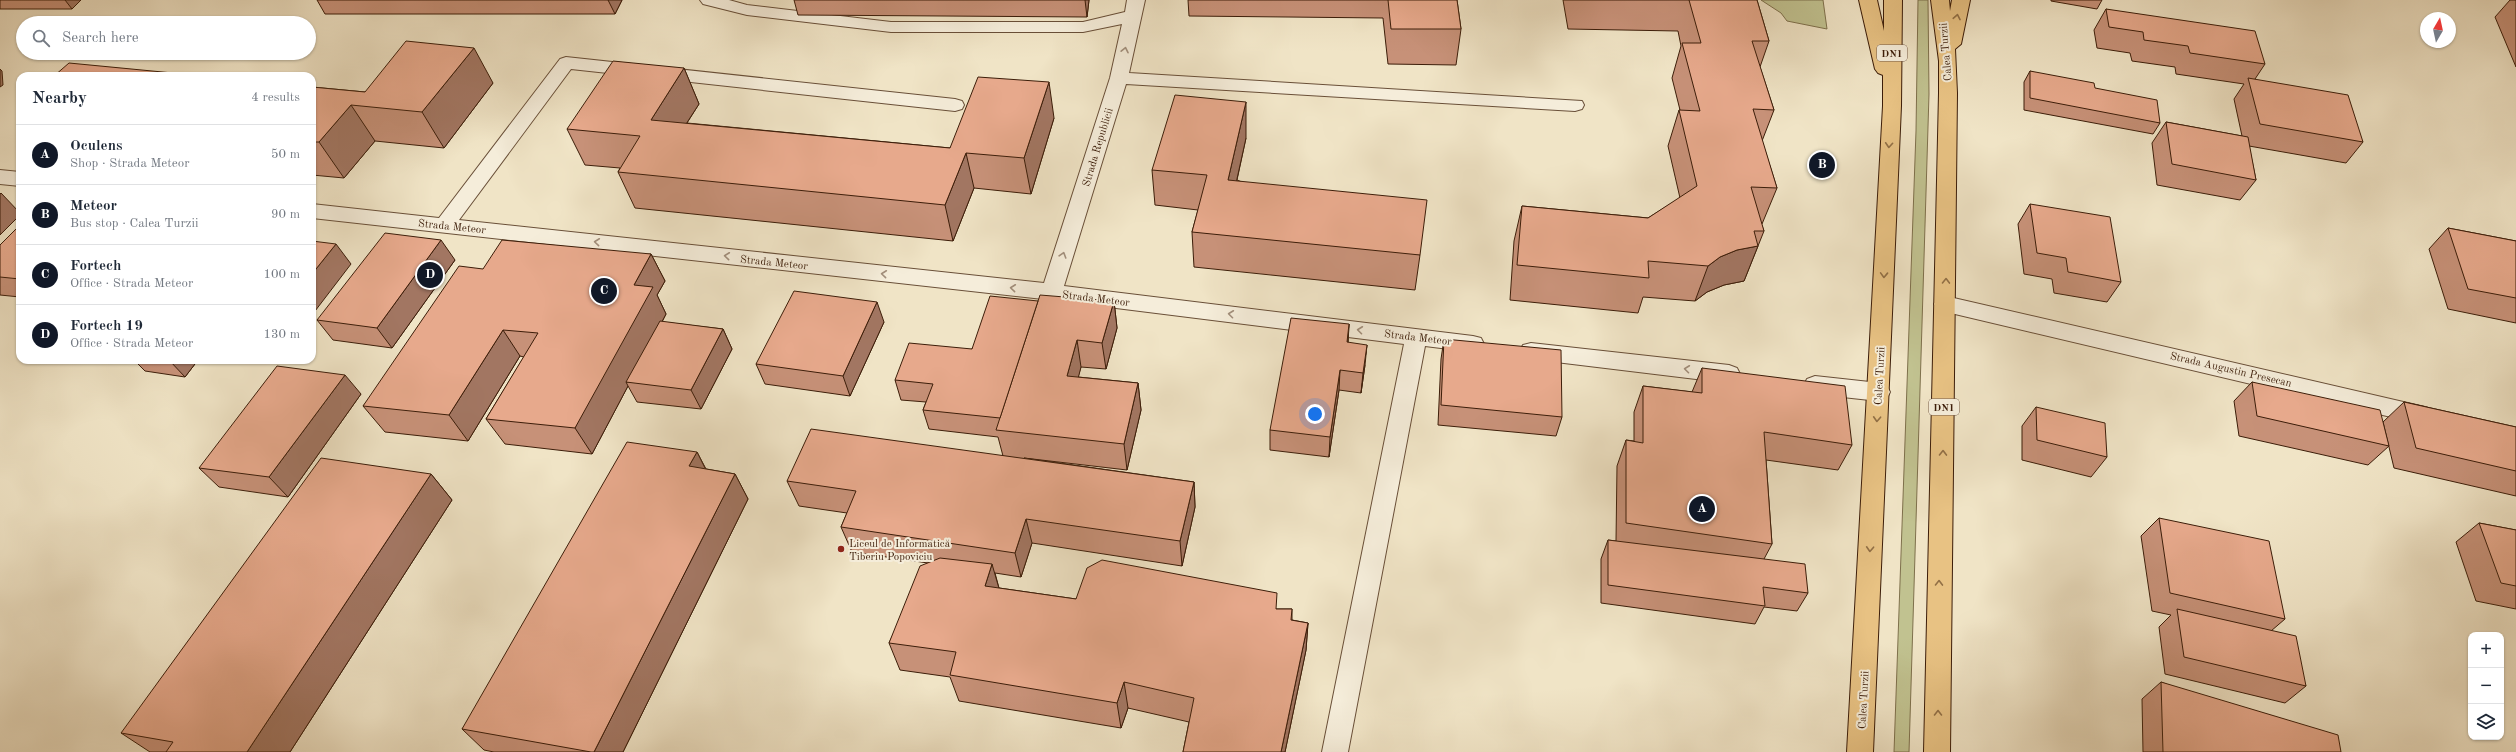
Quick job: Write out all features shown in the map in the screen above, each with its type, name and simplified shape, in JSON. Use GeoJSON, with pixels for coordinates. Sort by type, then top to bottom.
{"type":"FeatureCollection","features":[{"type":"Feature","properties":{"kind":"main road"},"geometry":{"type":"LineString","coordinates":[[1868,0],[1892,106]]}},
{"type":"Feature","properties":{"kind":"main road","name":"Calea Turzii"},"geometry":{"type":"LineString","coordinates":[[1860,752],[1892,106],[1893,0]]}},
{"type":"Feature","properties":{"kind":"main road","name":"Calea Turzii"},"geometry":{"type":"LineString","coordinates":[[1938,752],[1948,61],[1940,0]]}},
{"type":"Feature","properties":{"kind":"main road","name":"DN1"},"geometry":{"type":"LineString","coordinates":[[1948,61],[1961,0]]}},
{"type":"Feature","properties":{"kind":"street"},"geometry":{"type":"LineString","coordinates":[[709,0],[747,10],[891,27],[1083,26],[1134,8]]}},
{"type":"Feature","properties":{"kind":"street","name":"Strada Republicii"},"geometry":{"type":"LineString","coordinates":[[1052,292],[1119,78],[1134,8]]}},
{"type":"Feature","properties":{"kind":"street"},"geometry":{"type":"LineString","coordinates":[[444,225],[566,63],[955,105]]}},
{"type":"Feature","properties":{"kind":"street"},"geometry":{"type":"LineString","coordinates":[[1119,78],[1575,105]]}},
{"type":"Feature","properties":{"kind":"street"},"geometry":{"type":"LineString","coordinates":[[0,177],[16,179]]}},
{"type":"Feature","properties":{"kind":"street","name":"Strada Meteor"},"geometry":{"type":"LineString","coordinates":[[316,211],[1052,292],[1752,377]]}},
{"type":"Feature","properties":{"kind":"street","name":"Strada Augustin Presecan"},"geometry":{"type":"LineString","coordinates":[[1945,304],[2008,316],[2447,421]]}},
{"type":"Feature","properties":{"kind":"street"},"geometry":{"type":"LineString","coordinates":[[1335,752],[1416,337]]}},
{"type":"Feature","properties":{"kind":"street"},"geometry":{"type":"LineString","coordinates":[[1792,382],[1879,392]]}},
{"type":"Feature","properties":{"kind":"green space"},"geometry":{"type":"Polygon","coordinates":[[[1761,0],[1823,0],[1827,29],[1787,21],[1781,13],[1761,0]]]}},
{"type":"Feature","properties":{"kind":"green space"},"geometry":{"type":"Polygon","coordinates":[[[1918,0],[1928,0],[1929,94],[1909,752],[1894,752],[1916,131],[1918,0]]]}},
{"type":"Feature","properties":{"kind":"building"},"geometry":{"type":"Polygon","coordinates":[[[1388,0],[1457,0],[1461,29],[1391,29],[1388,0]]]}},
{"type":"Feature","properties":{"kind":"building"},"geometry":{"type":"Polygon","coordinates":[[[1689,0],[1757,0],[1769,41],[1752,41],[1774,110],[1753,109],[1777,188],[1751,187],[1764,231],[1754,231],[1758,246],[1737,250],[1720,257],[1708,266],[1648,261],[1649,278],[1517,265],[1522,206],[1648,218],[1697,186],[1679,110],[1700,111],[1682,43],[1701,43],[1689,0]]]}},
{"type":"Feature","properties":{"kind":"building"},"geometry":{"type":"Polygon","coordinates":[[[2106,9],[2255,31],[2265,64],[2190,53],[2188,46],[2144,40],[2143,32],[2109,27],[2106,9]]]}},
{"type":"Feature","properties":{"kind":"building"},"geometry":{"type":"Polygon","coordinates":[[[406,41],[474,48],[422,112],[351,105],[319,142],[316,142],[316,87],[365,92],[406,41]]]}},
{"type":"Feature","properties":{"kind":"building"},"geometry":{"type":"Polygon","coordinates":[[[613,61],[684,68],[651,120],[950,148],[978,77],[1049,82],[1024,158],[966,153],[945,205],[618,172],[640,136],[567,129],[613,61]]]}},
{"type":"Feature","properties":{"kind":"building"},"geometry":{"type":"Polygon","coordinates":[[[69,63],[162,72],[59,72],[69,63]]]}},
{"type":"Feature","properties":{"kind":"building"},"geometry":{"type":"Polygon","coordinates":[[[2030,71],[2094,83],[2095,88],[2157,100],[2160,123],[2030,98],[2030,71]]]}},
{"type":"Feature","properties":{"kind":"building"},"geometry":{"type":"Polygon","coordinates":[[[2248,78],[2348,95],[2363,142],[2260,124],[2248,78]]]}},
{"type":"Feature","properties":{"kind":"building"},"geometry":{"type":"Polygon","coordinates":[[[1175,95],[1246,102],[1228,180],[1427,200],[1420,255],[1192,232],[1207,175],[1152,170],[1175,95]]]}},
{"type":"Feature","properties":{"kind":"building"},"geometry":{"type":"Polygon","coordinates":[[[2166,122],[2248,137],[2256,180],[2172,164],[2166,122]]]}},
{"type":"Feature","properties":{"kind":"building"},"geometry":{"type":"Polygon","coordinates":[[[2030,204],[2110,217],[2121,282],[2068,272],[2066,258],[2037,253],[2030,204]]]}},
{"type":"Feature","properties":{"kind":"building"},"geometry":{"type":"Polygon","coordinates":[[[2448,228],[2516,241],[2516,298],[2468,289],[2448,228]]]}},
{"type":"Feature","properties":{"kind":"building"},"geometry":{"type":"Polygon","coordinates":[[[16,229],[16,279],[0,277],[0,245],[16,229]]]}},
{"type":"Feature","properties":{"kind":"building"},"geometry":{"type":"Polygon","coordinates":[[[385,233],[441,240],[377,328],[317,320],[385,233]]]}},
{"type":"Feature","properties":{"kind":"building"},"geometry":{"type":"Polygon","coordinates":[[[502,240],[651,254],[634,285],[653,287],[575,428],[486,419],[538,333],[503,330],[449,415],[363,406],[459,266],[483,269],[502,240]]]}},
{"type":"Feature","properties":{"kind":"building"},"geometry":{"type":"Polygon","coordinates":[[[316,242],[336,244],[316,269],[316,242]]]}},
{"type":"Feature","properties":{"kind":"building"},"geometry":{"type":"Polygon","coordinates":[[[794,291],[877,302],[843,376],[756,364],[794,291]]]}},
{"type":"Feature","properties":{"kind":"building"},"geometry":{"type":"Polygon","coordinates":[[[1040,295],[1114,301],[1102,343],[1077,340],[1067,376],[1138,383],[1124,444],[996,430],[1040,295]]]}},
{"type":"Feature","properties":{"kind":"building"},"geometry":{"type":"Polygon","coordinates":[[[990,296],[1038,301],[1000,418],[923,410],[933,384],[895,380],[909,343],[972,349],[990,296]]]}},
{"type":"Feature","properties":{"kind":"building"},"geometry":{"type":"Polygon","coordinates":[[[1291,318],[1349,324],[1347,342],[1367,345],[1363,373],[1340,370],[1330,437],[1270,430],[1291,318]]]}},
{"type":"Feature","properties":{"kind":"building"},"geometry":{"type":"Polygon","coordinates":[[[660,321],[723,329],[691,390],[626,382],[660,321]]]}},
{"type":"Feature","properties":{"kind":"building"},"geometry":{"type":"Polygon","coordinates":[[[1444,339],[1561,350],[1562,417],[1441,405],[1444,339]]]}},
{"type":"Feature","properties":{"kind":"building"},"geometry":{"type":"Polygon","coordinates":[[[277,366],[345,375],[269,477],[199,468],[277,366]]]}},
{"type":"Feature","properties":{"kind":"building"},"geometry":{"type":"Polygon","coordinates":[[[1702,368],[1845,386],[1852,445],[1764,432],[1772,544],[1626,523],[1626,440],[1643,443],[1643,386],[1702,393],[1702,368]]]}},
{"type":"Feature","properties":{"kind":"building"},"geometry":{"type":"Polygon","coordinates":[[[2252,382],[2380,410],[2389,446],[2257,416],[2252,382]]]}},
{"type":"Feature","properties":{"kind":"building"},"geometry":{"type":"Polygon","coordinates":[[[2404,402],[2516,427],[2516,471],[2416,448],[2404,402]]]}},
{"type":"Feature","properties":{"kind":"building"},"geometry":{"type":"Polygon","coordinates":[[[2036,407],[2105,423],[2107,457],[2037,440],[2036,407]]]}},
{"type":"Feature","properties":{"kind":"building"},"geometry":{"type":"Polygon","coordinates":[[[811,429],[1194,482],[1180,541],[1026,519],[1015,553],[841,527],[856,491],[787,481],[811,429]]]}},
{"type":"Feature","properties":{"kind":"building"},"geometry":{"type":"Polygon","coordinates":[[[627,442],[697,452],[689,466],[735,474],[594,752],[462,729],[627,442]]]}},
{"type":"Feature","properties":{"kind":"building"},"geometry":{"type":"Polygon","coordinates":[[[321,458],[431,474],[247,752],[166,752],[173,742],[121,733],[321,458]]]}},
{"type":"Feature","properties":{"kind":"building"},"geometry":{"type":"Polygon","coordinates":[[[2159,518],[2269,541],[2285,619],[2170,593],[2159,518]]]}},
{"type":"Feature","properties":{"kind":"building"},"geometry":{"type":"Polygon","coordinates":[[[2479,523],[2516,530],[2516,586],[2501,583],[2479,523]]]}},
{"type":"Feature","properties":{"kind":"building"},"geometry":{"type":"Polygon","coordinates":[[[1608,540],[1805,564],[1808,593],[1763,587],[1765,606],[1608,585],[1608,540]]]}},
{"type":"Feature","properties":{"kind":"building"},"geometry":{"type":"Polygon","coordinates":[[[940,558],[992,564],[985,586],[1076,599],[1087,568],[1102,560],[1277,593],[1276,609],[1292,609],[1291,620],[1308,623],[1281,752],[1183,752],[1194,698],[1124,682],[1117,703],[950,675],[956,652],[889,643],[920,566],[940,558]]]}},
{"type":"Feature","properties":{"kind":"building"},"geometry":{"type":"Polygon","coordinates":[[[2177,609],[2296,636],[2306,686],[2184,657],[2177,609]]]}},
{"type":"Feature","properties":{"kind":"building"},"geometry":{"type":"Polygon","coordinates":[[[2161,682],[2338,735],[2341,752],[2163,752],[2161,682]]]}},
{"type":"Feature","properties":{"kind":"place","name":"Meteor"},"geometry":{"type":"Point","coordinates":[1822,165]}},
{"type":"Feature","properties":{"kind":"place","name":"Fortech 19"},"geometry":{"type":"Point","coordinates":[430,275]}},
{"type":"Feature","properties":{"kind":"place","name":"Fortech"},"geometry":{"type":"Point","coordinates":[604,291]}},
{"type":"Feature","properties":{"kind":"place","name":"Oculens"},"geometry":{"type":"Point","coordinates":[1702,509]}},
{"type":"Feature","properties":{"kind":"place","name":"Liceul de Informatică Tiberiu Popoviciu"},"geometry":{"type":"Point","coordinates":[841,549]}}]}
